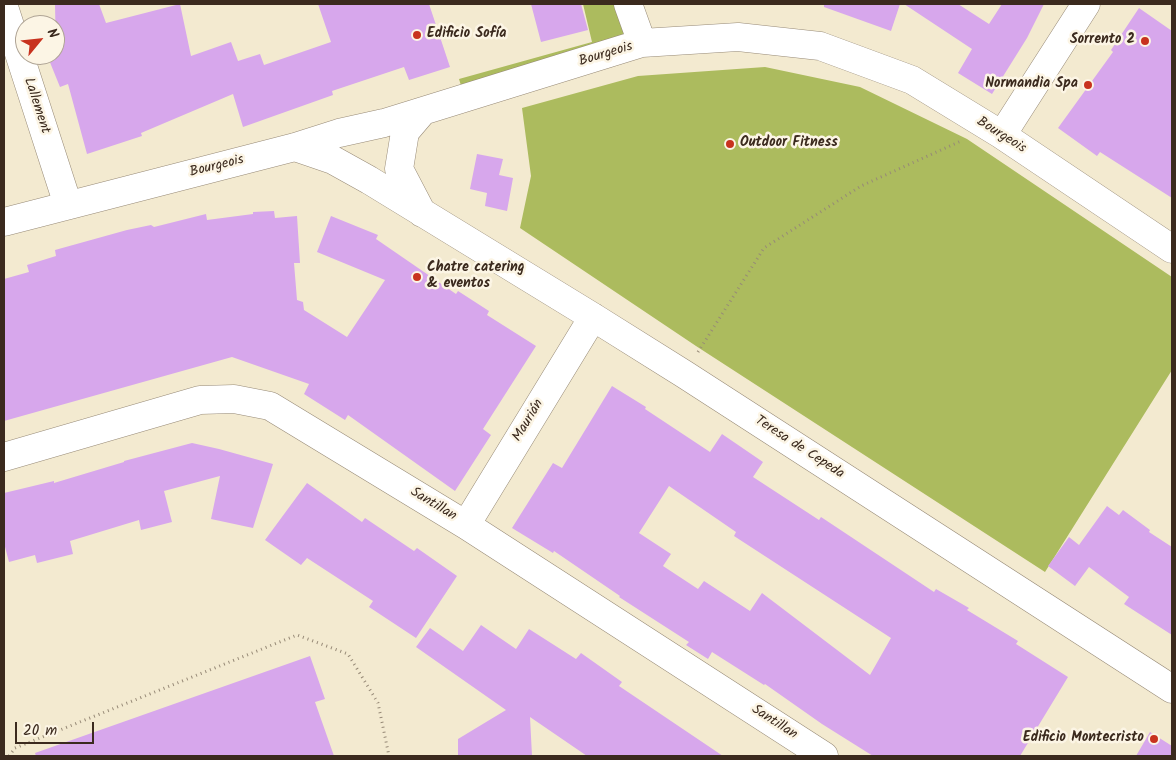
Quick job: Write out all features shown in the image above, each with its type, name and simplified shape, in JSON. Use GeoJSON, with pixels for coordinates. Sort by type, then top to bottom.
{"type":"FeatureCollection","features":[{"type":"Feature","properties":{"kind":"street"},"geometry":{"type":"LineString","coordinates":[[628,4],[642,43]]}},
{"type":"Feature","properties":{"kind":"street"},"geometry":{"type":"LineString","coordinates":[[1002,135],[1086,4]]}},
{"type":"Feature","properties":{"kind":"street","name":"Lallement"},"geometry":{"type":"LineString","coordinates":[[4,7],[9,40],[68,204]]}},
{"type":"Feature","properties":{"kind":"street","name":"Bourgeois"},"geometry":{"type":"LineString","coordinates":[[4,222],[295,147],[339,133],[384,123],[642,43],[738,36],[820,46],[912,80],[1002,135],[1172,249]]}},
{"type":"Feature","properties":{"kind":"street"},"geometry":{"type":"LineString","coordinates":[[422,112],[405,132],[399,169],[422,213]]}},
{"type":"Feature","properties":{"kind":"street","name":"Teresa de Cepeda"},"geometry":{"type":"LineString","coordinates":[[295,147],[333,160],[593,317],[1172,688]]}},
{"type":"Feature","properties":{"kind":"street","name":"Maurián"},"geometry":{"type":"LineString","coordinates":[[466,525],[593,317]]}},
{"type":"Feature","properties":{"kind":"street","name":"Santillan"},"geometry":{"type":"LineString","coordinates":[[4,457],[200,400],[234,400],[270,406],[466,525],[824,756]]}},
{"type":"Feature","properties":{"kind":"path"},"geometry":{"type":"LineString","coordinates":[[684,374],[764,248],[861,186],[967,139]]}},
{"type":"Feature","properties":{"kind":"path"},"geometry":{"type":"LineString","coordinates":[[9,756],[15,748],[297,636],[348,654],[378,703],[388,756]]}},
{"type":"Feature","properties":{"kind":"green space"},"geometry":{"type":"Polygon","coordinates":[[[583,4],[624,4],[637,40],[466,102],[459,79],[592,42],[583,4]]]}},
{"type":"Feature","properties":{"kind":"green space"},"geometry":{"type":"Polygon","coordinates":[[[765,67],[860,87],[967,139],[1172,277],[1172,370],[1045,572],[696,346],[520,228],[531,176],[522,108],[638,76],[765,67]]]}},
{"type":"Feature","properties":{"kind":"building"},"geometry":{"type":"Polygon","coordinates":[[[55,4],[99,4],[106,23],[180,4],[191,56],[231,42],[238,61],[260,54],[264,65],[331,42],[318,4],[429,4],[450,67],[409,80],[404,67],[332,91],[333,95],[243,127],[233,94],[141,133],[142,136],[87,154],[68,84],[60,87],[51,65],[65,65],[65,15],[55,15],[55,4]]]}},
{"type":"Feature","properties":{"kind":"building"},"geometry":{"type":"Polygon","coordinates":[[[531,4],[581,4],[588,30],[541,42],[531,4]]]}},
{"type":"Feature","properties":{"kind":"building"},"geometry":{"type":"Polygon","coordinates":[[[824,4],[900,4],[891,31],[824,7],[824,4]]]}},
{"type":"Feature","properties":{"kind":"building"},"geometry":{"type":"Polygon","coordinates":[[[904,4],[958,4],[989,24],[1002,4],[1044,4],[1027,38],[992,94],[958,73],[972,49],[904,4]]]}},
{"type":"Feature","properties":{"kind":"building"},"geometry":{"type":"Polygon","coordinates":[[[1139,8],[1172,31],[1172,198],[1100,152],[1097,156],[1058,128],[1113,52],[1111,50],[1139,8]]]}},
{"type":"Feature","properties":{"kind":"building"},"geometry":{"type":"Polygon","coordinates":[[[477,154],[503,159],[499,175],[513,178],[507,211],[485,206],[487,193],[470,189],[477,154]]]}},
{"type":"Feature","properties":{"kind":"building"},"geometry":{"type":"Polygon","coordinates":[[[274,211],[275,218],[297,216],[300,263],[294,263],[297,300],[303,302],[304,310],[347,337],[385,280],[317,252],[331,216],[378,235],[376,239],[456,294],[458,291],[489,311],[487,315],[536,346],[483,429],[491,435],[455,491],[348,415],[345,420],[304,394],[309,384],[232,357],[4,421],[4,279],[29,272],[27,265],[56,256],[55,250],[127,230],[151,225],[154,227],[206,214],[207,220],[253,214],[253,212],[274,211]]]}},
{"type":"Feature","properties":{"kind":"building"},"geometry":{"type":"Polygon","coordinates":[[[612,386],[646,407],[645,409],[710,452],[722,434],[763,462],[753,477],[819,520],[821,517],[934,592],[936,589],[969,608],[967,610],[1018,641],[1016,644],[1068,677],[1020,756],[873,756],[822,724],[765,684],[712,652],[708,659],[686,645],[689,642],[619,597],[554,551],[553,553],[512,528],[553,463],[562,468],[612,386]],[[669,486],[639,533],[671,554],[663,566],[698,589],[704,581],[750,611],[762,593],[870,675],[891,638],[734,536],[736,532],[669,486]]]}},
{"type":"Feature","properties":{"kind":"building"},"geometry":{"type":"Polygon","coordinates":[[[192,443],[273,464],[253,528],[211,519],[220,476],[164,491],[172,522],[141,530],[139,520],[70,541],[73,554],[37,563],[35,555],[9,562],[4,543],[4,493],[54,481],[54,483],[124,461],[192,443]]]}},
{"type":"Feature","properties":{"kind":"building"},"geometry":{"type":"Polygon","coordinates":[[[307,483],[362,522],[365,518],[414,551],[417,548],[457,576],[416,638],[369,607],[373,601],[307,558],[301,565],[265,540],[307,483]]]}},
{"type":"Feature","properties":{"kind":"building"},"geometry":{"type":"Polygon","coordinates":[[[1107,506],[1119,515],[1123,510],[1150,530],[1149,532],[1172,547],[1172,635],[1124,604],[1129,597],[1089,567],[1075,586],[1048,566],[1069,537],[1079,545],[1107,506]]]}},
{"type":"Feature","properties":{"kind":"building"},"geometry":{"type":"Polygon","coordinates":[[[481,625],[516,649],[529,629],[576,659],[581,653],[622,682],[619,686],[723,756],[587,756],[530,717],[532,756],[458,756],[458,739],[506,710],[416,647],[430,628],[463,651],[481,625]]]}},
{"type":"Feature","properties":{"kind":"building"},"geometry":{"type":"Polygon","coordinates":[[[310,656],[325,699],[315,702],[334,756],[36,756],[35,753],[310,656]]]}},
{"type":"Feature","properties":{"kind":"building","name":"Edificio Montecristo"},"geometry":{"type":"Polygon","coordinates":[[[1150,732],[1172,746],[1172,756],[1136,756],[1150,732]]]}},
{"type":"Feature","properties":{"kind":"place","name":"Edificio Sofía"},"geometry":{"type":"Point","coordinates":[417,35]}},
{"type":"Feature","properties":{"kind":"place","name":"Sorrento 2"},"geometry":{"type":"Point","coordinates":[1145,41]}},
{"type":"Feature","properties":{"kind":"place","name":"Normandia Spa"},"geometry":{"type":"Point","coordinates":[1088,85]}},
{"type":"Feature","properties":{"kind":"place","name":"Outdoor Fitness"},"geometry":{"type":"Point","coordinates":[730,144]}},
{"type":"Feature","properties":{"kind":"place","name":"Chatre catering & eventos"},"geometry":{"type":"Point","coordinates":[417,277]}},
{"type":"Feature","properties":{"kind":"place","name":"Edificio Montecristo"},"geometry":{"type":"Point","coordinates":[1154,739]}}]}
